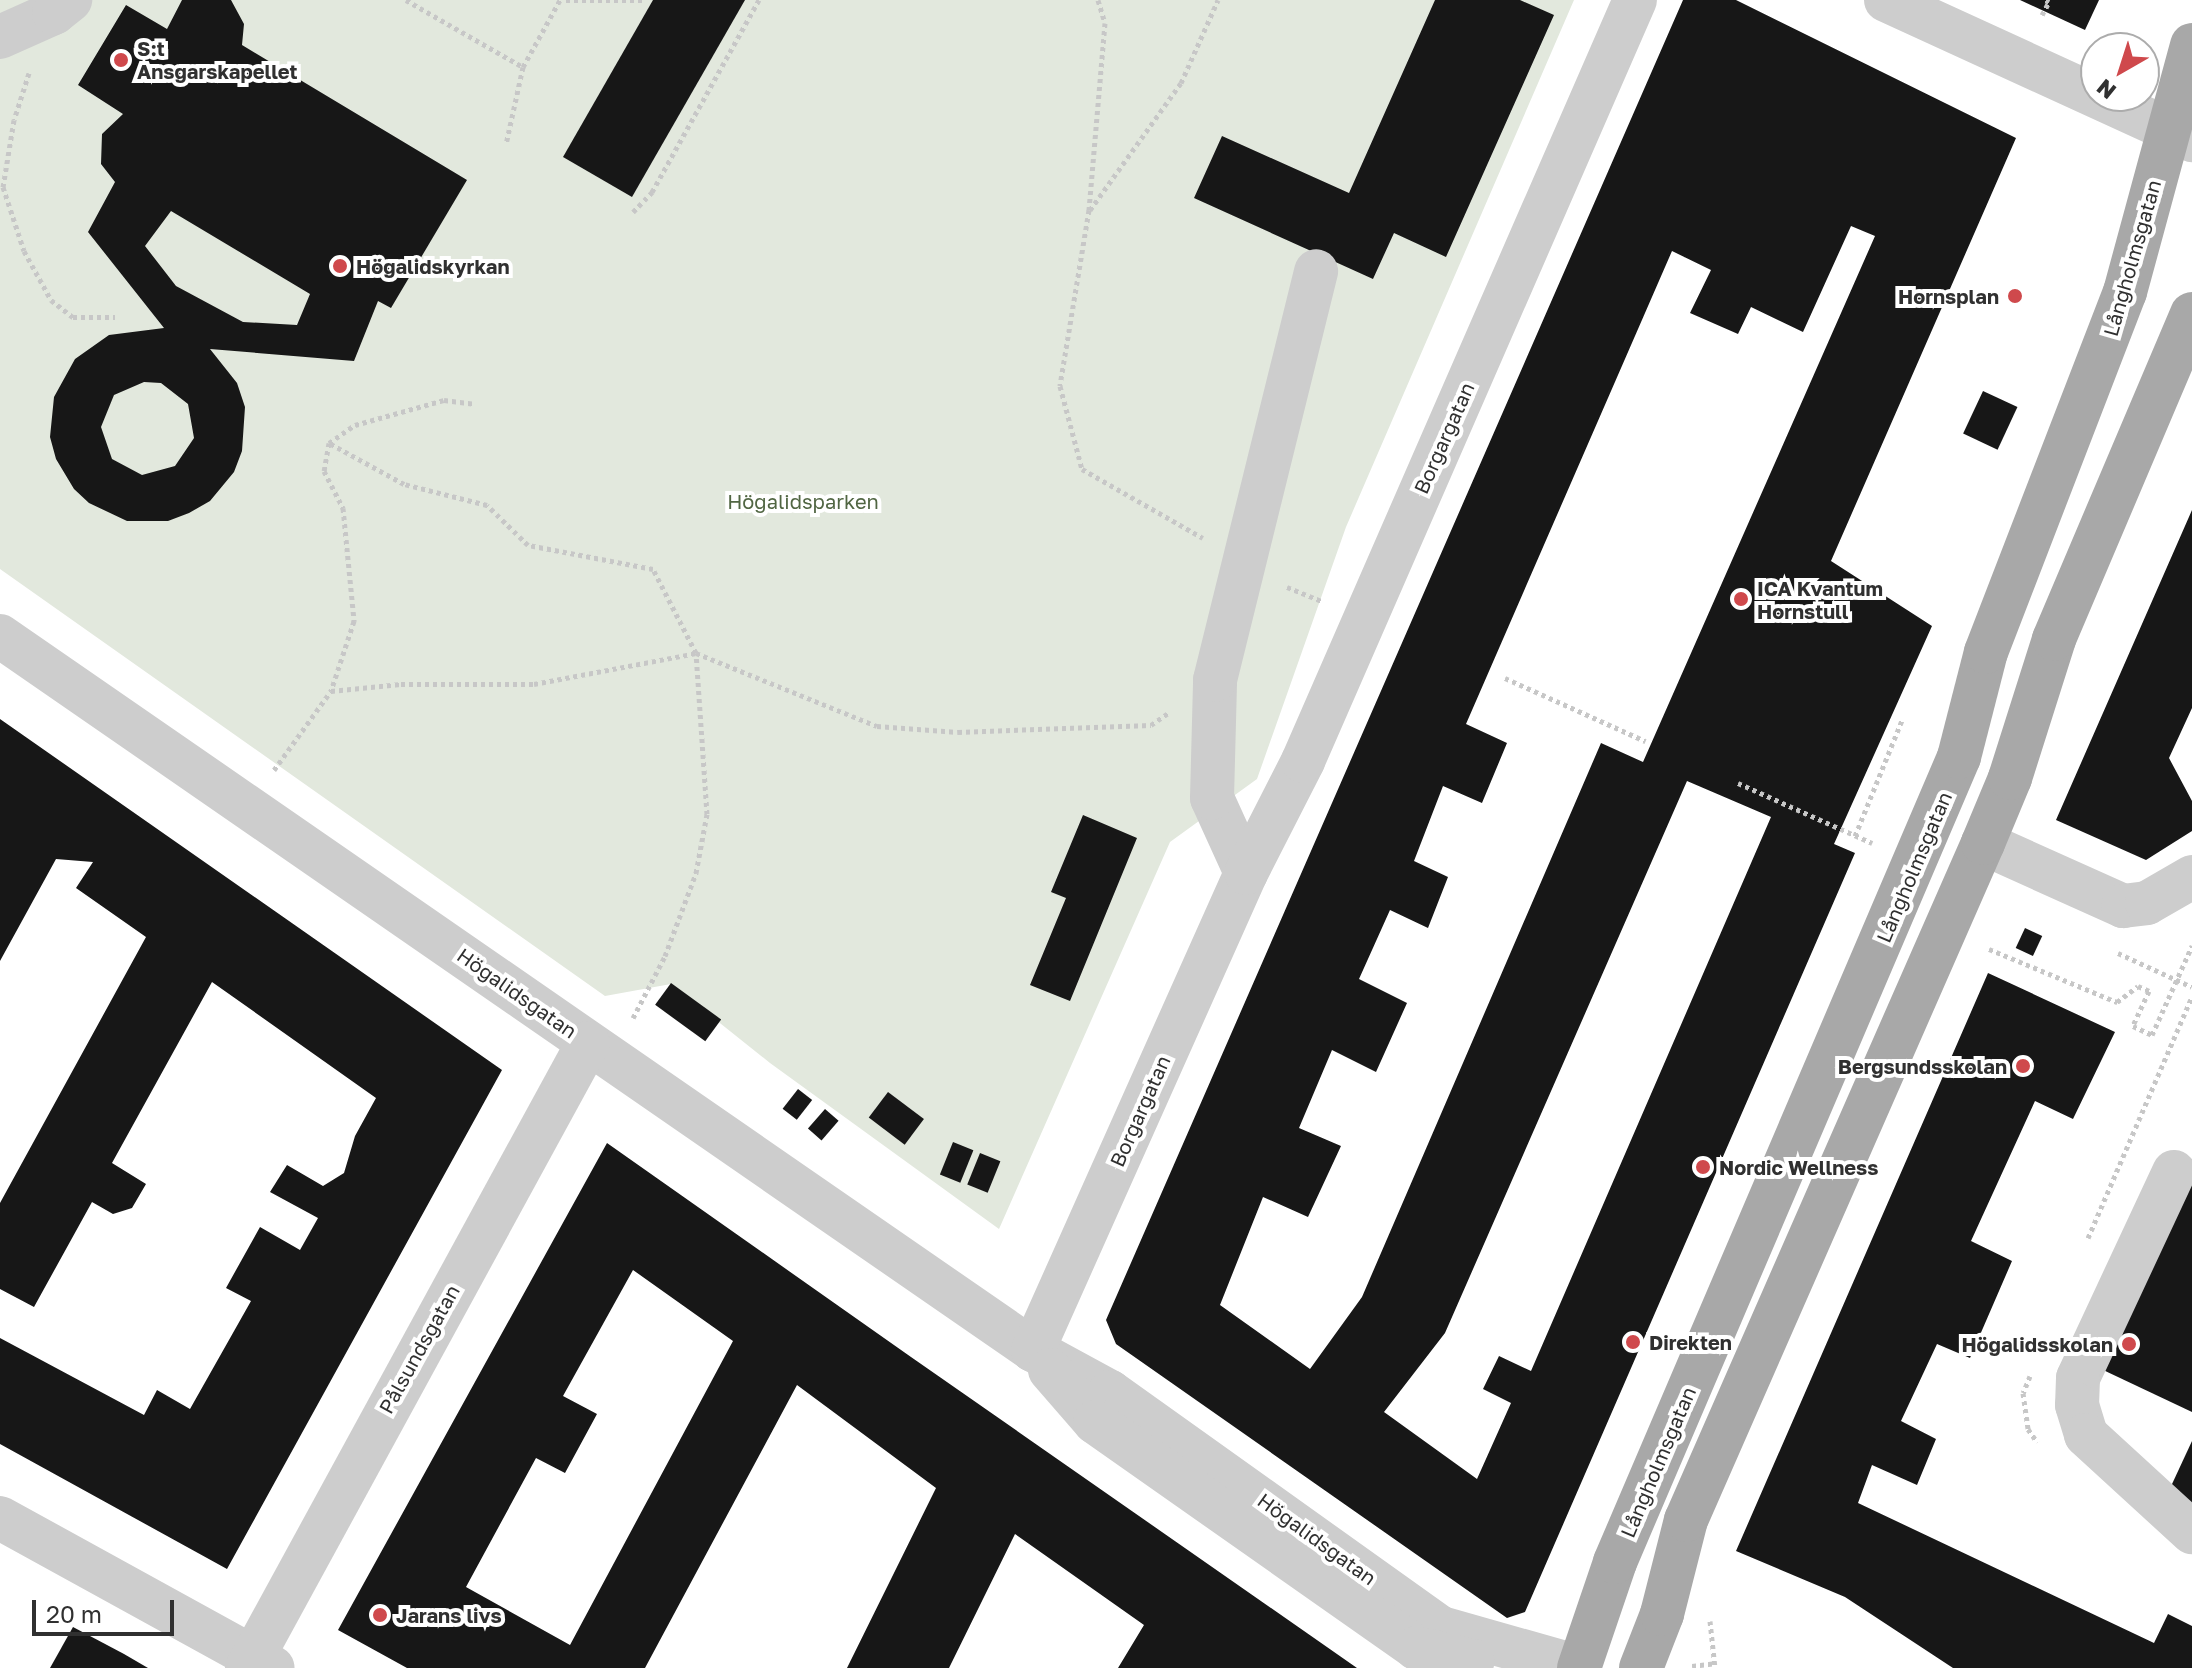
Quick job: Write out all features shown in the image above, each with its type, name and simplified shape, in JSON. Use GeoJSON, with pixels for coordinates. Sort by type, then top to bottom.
{"type":"FeatureCollection","features":[{"type":"Feature","properties":{"kind":"main road","name":"Långholmsgatan"},"geometry":{"type":"LineString","coordinates":[[1580,1668],[1615,1562],[1934,821],[1962,749],[1986,652],[2121,305],[2180,134],[2192,45]]}},
{"type":"Feature","properties":{"kind":"main road"},"geometry":{"type":"LineString","coordinates":[[1641,1668],[1662,1614],[1686,1520],[1983,843],[2010,778],[2054,639],[2192,314]]}},
{"type":"Feature","properties":{"kind":"main road"},"geometry":{"type":"LineString","coordinates":[[1934,821],[1983,843]]}},
{"type":"Feature","properties":{"kind":"street","name":"Borgargatan"},"geometry":{"type":"LineString","coordinates":[[1033,1350],[1246,873],[1303,761],[1635,0]]}},
{"type":"Feature","properties":{"kind":"street"},"geometry":{"type":"LineString","coordinates":[[1886,0],[2180,134]]}},
{"type":"Feature","properties":{"kind":"street"},"geometry":{"type":"LineString","coordinates":[[0,37],[62,7]]}},
{"type":"Feature","properties":{"kind":"street"},"geometry":{"type":"LineString","coordinates":[[1246,873],[1212,798],[1215,680],[1240,568],[1316,271]]}},
{"type":"Feature","properties":{"kind":"street","name":"Högalidsgatan"},"geometry":{"type":"LineString","coordinates":[[0,636],[1033,1350],[1110,1392],[1441,1628],[1580,1668]]}},
{"type":"Feature","properties":{"kind":"street"},"geometry":{"type":"LineString","coordinates":[[1983,843],[2123,906],[2147,903],[2192,877]]}},
{"type":"Feature","properties":{"kind":"street","name":"Pålsundsgatan"},"geometry":{"type":"LineString","coordinates":[[250,1665],[600,1051]]}},
{"type":"Feature","properties":{"kind":"street"},"geometry":{"type":"LineString","coordinates":[[2174,1172],[2078,1378],[2077,1405],[2086,1435],[2192,1532]]}},
{"type":"Feature","properties":{"kind":"street","name":"Högalidsgatan"},"geometry":{"type":"LineString","coordinates":[[1033,1350],[1095,1422],[1416,1648],[1505,1668]]}},
{"type":"Feature","properties":{"kind":"street"},"geometry":{"type":"LineString","coordinates":[[0,1518],[250,1665]]}},
{"type":"Feature","properties":{"kind":"street"},"geometry":{"type":"LineString","coordinates":[[1533,1668],[1580,1668]]}},
{"type":"Feature","properties":{"kind":"path"},"geometry":{"type":"LineString","coordinates":[[406,0],[523,67]]}},
{"type":"Feature","properties":{"kind":"path"},"geometry":{"type":"LineString","coordinates":[[506,144],[523,67],[560,0]]}},
{"type":"Feature","properties":{"kind":"path"},"geometry":{"type":"LineString","coordinates":[[566,0],[642,0]]}},
{"type":"Feature","properties":{"kind":"path"},"geometry":{"type":"LineString","coordinates":[[633,212],[652,192],[759,0]]}},
{"type":"Feature","properties":{"kind":"path"},"geometry":{"type":"LineString","coordinates":[[1098,0],[1105,23],[1089,210],[1060,386],[1082,469],[1218,547],[1240,568]]}},
{"type":"Feature","properties":{"kind":"path"},"geometry":{"type":"LineString","coordinates":[[1089,210],[1181,83],[1218,0]]}},
{"type":"Feature","properties":{"kind":"path"},"geometry":{"type":"LineString","coordinates":[[2042,15],[2049,2],[2045,0]]}},
{"type":"Feature","properties":{"kind":"path"},"geometry":{"type":"LineString","coordinates":[[62,7],[14,120],[3,187],[24,251],[51,300],[73,317],[115,317]]}},
{"type":"Feature","properties":{"kind":"path"},"geometry":{"type":"LineString","coordinates":[[279,762],[331,691],[354,621],[343,508],[324,471],[329,443],[355,425],[444,400],[476,404]]}},
{"type":"Feature","properties":{"kind":"path"},"geometry":{"type":"LineString","coordinates":[[329,443],[404,484],[487,505],[528,545],[653,569],[696,653],[707,814],[696,873],[665,956],[600,1051]]}},
{"type":"Feature","properties":{"kind":"path"},"geometry":{"type":"LineString","coordinates":[[331,691],[401,684],[534,684],[696,653],[877,726],[958,732],[1151,725],[1215,680]]}},
{"type":"Feature","properties":{"kind":"path"},"geometry":{"type":"LineString","coordinates":[[1505,678],[1645,741]]}},
{"type":"Feature","properties":{"kind":"path"},"geometry":{"type":"LineString","coordinates":[[1855,836],[1902,720]]}},
{"type":"Feature","properties":{"kind":"path"},"geometry":{"type":"LineString","coordinates":[[1989,949],[2117,1002],[2138,986],[2149,991],[2133,1026],[2152,1035],[2192,946]]}},
{"type":"Feature","properties":{"kind":"path"},"geometry":{"type":"LineString","coordinates":[[2176,979],[2192,987]]}},
{"type":"Feature","properties":{"kind":"path"},"geometry":{"type":"LineString","coordinates":[[1683,1667],[1715,1663]]}},
{"type":"Feature","properties":{"kind":"green space","name":"Högalidsparken"},"geometry":{"type":"Polygon","coordinates":[[[0,0],[1574,0],[1346,527],[1257,779],[1170,842],[999,1229],[770,1063],[671,984],[605,996],[0,569],[0,0]]]}},
{"type":"Feature","properties":{"kind":"building","name":"Högalidskyrkan"},"geometry":{"type":"Polygon","coordinates":[[[182,0],[231,0],[244,24],[242,45],[467,180],[391,308],[378,301],[354,361],[210,349],[237,383],[245,407],[242,451],[234,472],[210,501],[189,513],[168,521],[127,521],[89,503],[74,489],[56,459],[50,437],[54,397],[75,359],[109,335],[164,328],[88,232],[115,182],[101,164],[102,134],[123,114],[78,85],[126,5],[167,29],[182,0]],[[171,211],[145,246],[176,286],[243,322],[297,325],[310,294],[171,211]],[[144,382],[114,395],[101,427],[112,459],[142,475],[175,466],[194,438],[188,404],[161,383],[144,382]]]}},
{"type":"Feature","properties":{"kind":"building"},"geometry":{"type":"Polygon","coordinates":[[[653,0],[745,0],[632,197],[563,157],[653,0]]]}},
{"type":"Feature","properties":{"kind":"building"},"geometry":{"type":"Polygon","coordinates":[[[1435,0],[1520,0],[1554,15],[1446,257],[1394,233],[1373,279],[1194,198],[1222,136],[1349,193],[1435,0]]]}},
{"type":"Feature","properties":{"kind":"building"},"geometry":{"type":"Polygon","coordinates":[[[1683,0],[1736,0],[2016,138],[1831,561],[1932,626],[1834,844],[1855,853],[1525,1612],[1507,1618],[1116,1344],[1106,1320],[1683,0]],[[1851,226],[1803,332],[1751,307],[1738,334],[1690,313],[1711,270],[1672,251],[1466,724],[1507,743],[1482,803],[1443,786],[1414,861],[1448,877],[1428,928],[1390,910],[1359,979],[1407,1003],[1376,1072],[1332,1050],[1299,1128],[1341,1146],[1308,1217],[1263,1197],[1220,1305],[1310,1369],[1362,1297],[1601,743],[1643,762],[1875,236],[1851,226]],[[1687,781],[1445,1333],[1384,1412],[1477,1479],[1511,1403],[1483,1389],[1499,1356],[1531,1371],[1771,817],[1687,781]]]}},
{"type":"Feature","properties":{"kind":"building"},"geometry":{"type":"Polygon","coordinates":[[[2020,0],[2099,0],[2085,30],[2020,0]]]}},
{"type":"Feature","properties":{"kind":"building"},"geometry":{"type":"Polygon","coordinates":[[[1983,391],[2017,407],[1998,450],[1963,434],[1983,391]]]}},
{"type":"Feature","properties":{"kind":"building"},"geometry":{"type":"Polygon","coordinates":[[[2192,510],[2192,708],[2169,758],[2192,801],[2192,831],[2146,860],[2056,820],[2192,510]]]}},
{"type":"Feature","properties":{"kind":"building"},"geometry":{"type":"Polygon","coordinates":[[[0,719],[502,1070],[227,1569],[0,1444],[0,1338],[144,1415],[157,1390],[190,1409],[251,1301],[226,1288],[260,1227],[300,1250],[318,1218],[270,1192],[287,1165],[323,1186],[344,1173],[355,1136],[376,1098],[212,982],[112,1163],[146,1184],[132,1208],[113,1214],[92,1202],[34,1307],[0,1289],[0,1203],[146,937],[76,888],[93,862],[56,859],[0,961],[0,719]]]}},
{"type":"Feature","properties":{"kind":"building"},"geometry":{"type":"Polygon","coordinates":[[[1083,815],[1137,838],[1070,1001],[1030,985],[1066,898],[1051,892],[1083,815]]]}},
{"type":"Feature","properties":{"kind":"building"},"geometry":{"type":"Polygon","coordinates":[[[2025,928],[2042,936],[2033,956],[2016,948],[2025,928]]]}},
{"type":"Feature","properties":{"kind":"building"},"geometry":{"type":"Polygon","coordinates":[[[1988,973],[2115,1032],[2073,1119],[2035,1101],[1971,1241],[2012,1261],[1970,1358],[1937,1344],[1901,1421],[1936,1439],[1917,1485],[1872,1465],[1858,1503],[2154,1643],[2168,1614],[2192,1626],[2192,1668],[1953,1668],[1845,1597],[1736,1551],[1988,973]]]}},
{"type":"Feature","properties":{"kind":"building"},"geometry":{"type":"Polygon","coordinates":[[[671,983],[721,1019],[705,1041],[655,1005],[671,983]]]}},
{"type":"Feature","properties":{"kind":"building"},"geometry":{"type":"Polygon","coordinates":[[[798,1089],[812,1100],[797,1120],[783,1109],[798,1089]]]}},
{"type":"Feature","properties":{"kind":"building"},"geometry":{"type":"Polygon","coordinates":[[[888,1092],[924,1119],[905,1145],[869,1118],[888,1092]]]}},
{"type":"Feature","properties":{"kind":"building"},"geometry":{"type":"Polygon","coordinates":[[[825,1109],[839,1121],[822,1140],[808,1129],[825,1109]]]}},
{"type":"Feature","properties":{"kind":"building"},"geometry":{"type":"Polygon","coordinates":[[[953,1142],[973,1150],[960,1183],[940,1174],[953,1142]]]}},
{"type":"Feature","properties":{"kind":"building"},"geometry":{"type":"Polygon","coordinates":[[[607,1143],[1357,1668],[1118,1668],[1144,1625],[1015,1534],[949,1668],[847,1668],[936,1488],[797,1385],[645,1668],[407,1668],[338,1630],[607,1143]],[[633,1270],[563,1396],[597,1414],[565,1473],[536,1458],[466,1587],[570,1645],[733,1341],[633,1270]]]}},
{"type":"Feature","properties":{"kind":"building"},"geometry":{"type":"Polygon","coordinates":[[[980,1153],[1000,1161],[988,1193],[967,1185],[980,1153]]]}},
{"type":"Feature","properties":{"kind":"building"},"geometry":{"type":"Polygon","coordinates":[[[2192,1177],[2192,1412],[2101,1369],[2192,1177]]]}},
{"type":"Feature","properties":{"kind":"building"},"geometry":{"type":"Polygon","coordinates":[[[2192,1441],[2192,1509],[2166,1497],[2192,1441]]]}},
{"type":"Feature","properties":{"kind":"building"},"geometry":{"type":"Polygon","coordinates":[[[73,1627],[124,1654],[148,1668],[50,1668],[73,1627]]]}},
{"type":"Feature","properties":{"kind":"place","name":"S:t Ansgarskapellet"},"geometry":{"type":"Point","coordinates":[121,60]}},
{"type":"Feature","properties":{"kind":"place","name":"Högalidskyrkan"},"geometry":{"type":"Point","coordinates":[340,266]}},
{"type":"Feature","properties":{"kind":"place","name":"Hornsplan"},"geometry":{"type":"Point","coordinates":[2015,296]}},
{"type":"Feature","properties":{"kind":"place","name":"ICA Kvantum Hornstull"},"geometry":{"type":"Point","coordinates":[1741,599]}},
{"type":"Feature","properties":{"kind":"place","name":"Bergsundsskolan"},"geometry":{"type":"Point","coordinates":[2023,1066]}},
{"type":"Feature","properties":{"kind":"place","name":"Nordic Wellness"},"geometry":{"type":"Point","coordinates":[1703,1167]}},
{"type":"Feature","properties":{"kind":"place","name":"Direkten"},"geometry":{"type":"Point","coordinates":[1633,1342]}},
{"type":"Feature","properties":{"kind":"place","name":"Högalidsskolan"},"geometry":{"type":"Point","coordinates":[2129,1344]}},
{"type":"Feature","properties":{"kind":"place","name":"Jarans livs"},"geometry":{"type":"Point","coordinates":[380,1615]}}]}
